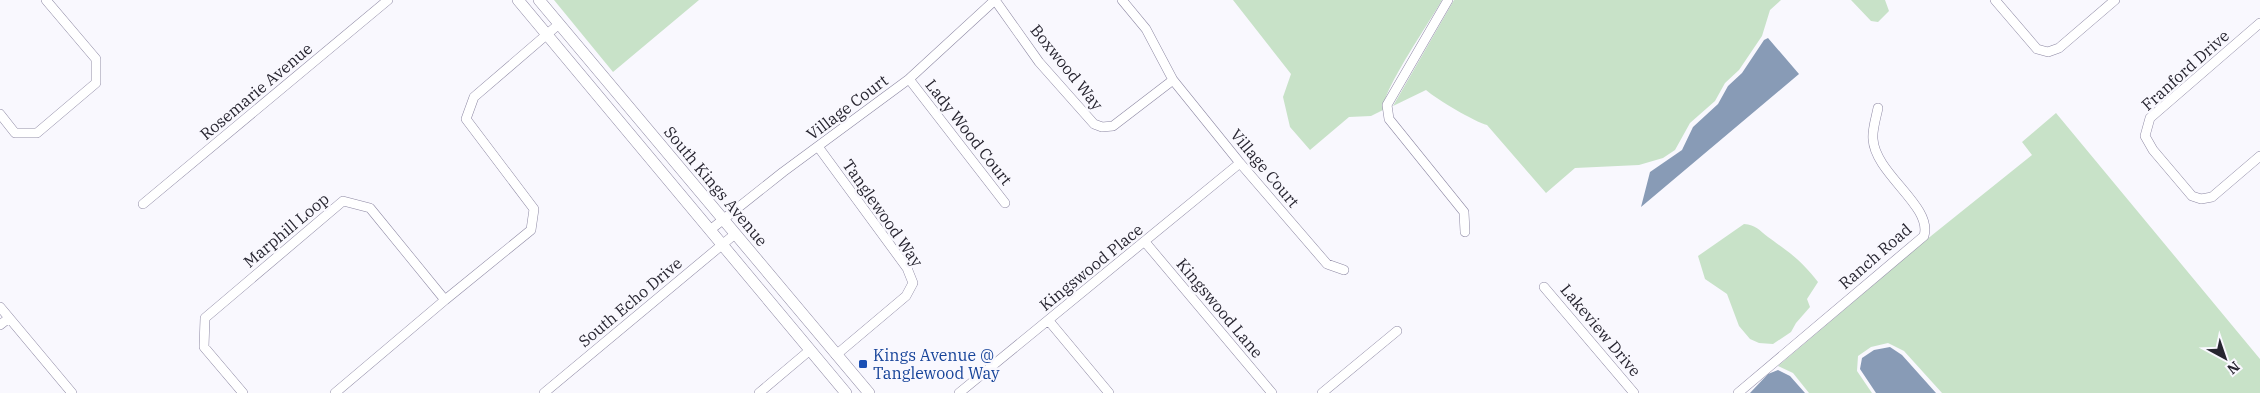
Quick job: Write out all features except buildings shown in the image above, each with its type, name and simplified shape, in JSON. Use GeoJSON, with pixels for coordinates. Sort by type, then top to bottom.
{"type":"FeatureCollection","features":[{"type":"Feature","properties":{"kind":"main road","name":"South Kings Avenue"},"geometry":{"type":"LineString","coordinates":[[518,0],[846,393]]}},
{"type":"Feature","properties":{"kind":"main road","name":"South Kings Avenue"},"geometry":{"type":"LineString","coordinates":[[539,0],[869,393]]}},
{"type":"Feature","properties":{"kind":"main road"},"geometry":{"type":"LineString","coordinates":[[634,139],[646,128]]}},
{"type":"Feature","properties":{"kind":"street"},"geometry":{"type":"LineString","coordinates":[[0,114],[15,133],[36,133],[96,83],[96,59],[46,0]]}},
{"type":"Feature","properties":{"kind":"street","name":"Rosemarie Avenue"},"geometry":{"type":"LineString","coordinates":[[143,204],[388,0]]}},
{"type":"Feature","properties":{"kind":"street","name":"Village Court"},"geometry":{"type":"LineString","coordinates":[[710,230],[783,172],[819,148],[909,79],[995,0]]}},
{"type":"Feature","properties":{"kind":"street","name":"Boxwood Way"},"geometry":{"type":"LineString","coordinates":[[995,0],[1039,62],[1084,115],[1102,128],[1113,126],[1173,80]]}},
{"type":"Feature","properties":{"kind":"street","name":"Village Court"},"geometry":{"type":"LineString","coordinates":[[1122,0],[1146,29],[1173,80],[1240,163],[1327,264],[1344,270]]}},
{"type":"Feature","properties":{"kind":"street"},"geometry":{"type":"LineString","coordinates":[[1448,0],[1387,105],[1388,119],[1464,212],[1465,232]]}},
{"type":"Feature","properties":{"kind":"street"},"geometry":{"type":"LineString","coordinates":[[1995,0],[2036,49],[2048,52],[2059,48],[2116,0]]}},
{"type":"Feature","properties":{"kind":"street","name":"Franford Drive"},"geometry":{"type":"LineString","coordinates":[[2260,23],[2150,118],[2145,136],[2153,150],[2192,196],[2201,199],[2212,197],[2260,156]]}},
{"type":"Feature","properties":{"kind":"street"},"geometry":{"type":"LineString","coordinates":[[335,393],[531,230],[534,209],[466,119],[474,97],[559,24]]}},
{"type":"Feature","properties":{"kind":"street","name":"Lady Wood Court"},"geometry":{"type":"LineString","coordinates":[[909,79],[1005,203]]}},
{"type":"Feature","properties":{"kind":"street","name":"Ranch Road"},"geometry":{"type":"LineString","coordinates":[[1738,393],[1924,236],[1926,228],[1922,215],[1881,165],[1872,139],[1878,108]]}},
{"type":"Feature","properties":{"kind":"street","name":"Tanglewood Way"},"geometry":{"type":"LineString","coordinates":[[819,148],[907,268],[913,284],[906,296],[836,355]]}},
{"type":"Feature","properties":{"kind":"street","name":"Kingswood Place"},"geometry":{"type":"LineString","coordinates":[[959,393],[1240,163]]}},
{"type":"Feature","properties":{"kind":"street","name":"Marphill Loop"},"geometry":{"type":"LineString","coordinates":[[243,393],[204,347],[205,318],[344,201],[370,208],[445,300]]}},
{"type":"Feature","properties":{"kind":"street","name":"South Echo Drive"},"geometry":{"type":"LineString","coordinates":[[544,393],[736,234]]}},
{"type":"Feature","properties":{"kind":"street","name":"Kingswood Lane"},"geometry":{"type":"LineString","coordinates":[[1145,242],[1272,393]]}},
{"type":"Feature","properties":{"kind":"street","name":"Lakeview Drive"},"geometry":{"type":"LineString","coordinates":[[1544,287],[1634,393]]}},
{"type":"Feature","properties":{"kind":"street"},"geometry":{"type":"LineString","coordinates":[[0,307],[72,393]]}},
{"type":"Feature","properties":{"kind":"street"},"geometry":{"type":"LineString","coordinates":[[0,325],[9,318]]}},
{"type":"Feature","properties":{"kind":"street"},"geometry":{"type":"LineString","coordinates":[[1049,321],[1109,393]]}},
{"type":"Feature","properties":{"kind":"street"},"geometry":{"type":"LineString","coordinates":[[1322,393],[1397,331]]}},
{"type":"Feature","properties":{"kind":"street"},"geometry":{"type":"LineString","coordinates":[[759,393],[810,350]]}},
{"type":"Feature","properties":{"kind":"green space"},"geometry":{"type":"Polygon","coordinates":[[[554,0],[699,0],[613,72],[554,0]]]}},
{"type":"Feature","properties":{"kind":"green space"},"geometry":{"type":"Polygon","coordinates":[[[1233,0],[1442,0],[1398,73],[1390,88],[1383,110],[1371,116],[1349,117],[1310,150],[1290,127],[1283,97],[1291,74],[1233,0]]]}},
{"type":"Feature","properties":{"kind":"green space"},"geometry":{"type":"Polygon","coordinates":[[[1454,0],[1781,0],[1770,10],[1762,36],[1739,70],[1725,83],[1715,101],[1690,123],[1675,150],[1663,158],[1639,165],[1575,168],[1546,193],[1487,125],[1456,110],[1426,90],[1393,106],[1454,0]]]}},
{"type":"Feature","properties":{"kind":"green space"},"geometry":{"type":"Polygon","coordinates":[[[1851,0],[1885,0],[1889,11],[1878,22],[1871,21],[1851,0]]]}},
{"type":"Feature","properties":{"kind":"green space"},"geometry":{"type":"Polygon","coordinates":[[[2056,113],[2260,359],[2260,393],[1942,393],[1904,351],[1888,343],[1871,347],[1858,356],[1857,371],[1872,393],[1809,393],[1793,373],[1778,366],[1931,236],[2032,155],[2022,142],[2056,113]]]}},
{"type":"Feature","properties":{"kind":"green space"},"geometry":{"type":"Polygon","coordinates":[[[1744,224],[1757,228],[1789,252],[1818,282],[1807,299],[1810,307],[1791,332],[1773,344],[1759,343],[1750,339],[1739,326],[1727,294],[1705,279],[1698,256],[1744,224]]]}},
{"type":"Feature","properties":{"kind":"water"},"geometry":{"type":"Polygon","coordinates":[[[1768,38],[1799,74],[1641,207],[1650,172],[1682,150],[1693,127],[1718,104],[1728,86],[1742,73],[1764,40],[1768,38]]]}},
{"type":"Feature","properties":{"kind":"water"},"geometry":{"type":"Polygon","coordinates":[[[1890,347],[1902,355],[1936,393],[1876,393],[1860,369],[1862,358],[1874,350],[1890,347]]]}},
{"type":"Feature","properties":{"kind":"water"},"geometry":{"type":"Polygon","coordinates":[[[1778,370],[1790,376],[1805,393],[1750,393],[1768,374],[1778,370]]]}},
{"type":"Feature","properties":{"kind":"place","name":"Kings Avenue @ Tanglewood Way"},"geometry":{"type":"Point","coordinates":[863,364]}}]}
